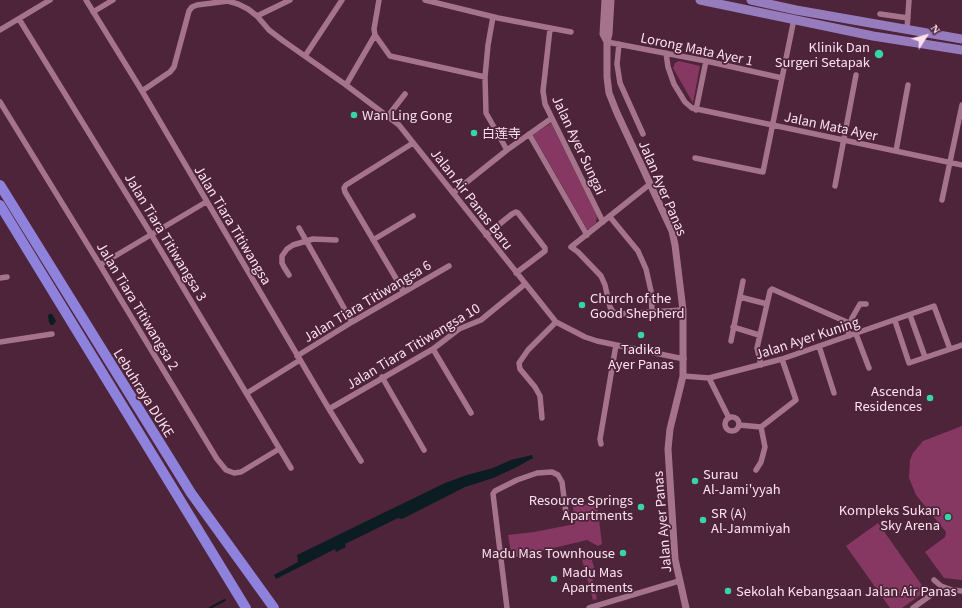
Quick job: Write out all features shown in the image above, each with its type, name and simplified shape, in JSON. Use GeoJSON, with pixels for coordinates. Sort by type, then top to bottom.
{"type":"FeatureCollection","features":[{"type":"Feature","properties":{"kind":"highway","name":"Lebuhraya DUKE"},"geometry":{"type":"LineString","coordinates":[[0,185],[191,493],[274,608]]}},
{"type":"Feature","properties":{"kind":"highway","name":"Lebuhraya DUKE"},"geometry":{"type":"LineString","coordinates":[[0,205],[246,608]]}},
{"type":"Feature","properties":{"kind":"main road"},"geometry":{"type":"LineString","coordinates":[[700,0],[873,36],[962,50]]}},
{"type":"Feature","properties":{"kind":"main road"},"geometry":{"type":"LineString","coordinates":[[751,0],[962,39]]}},
{"type":"Feature","properties":{"kind":"main road"},"geometry":{"type":"LineString","coordinates":[[907,29],[909,34],[912,36],[931,41],[939,46]]}},
{"type":"Feature","properties":{"kind":"street"},"geometry":{"type":"LineString","coordinates":[[0,30],[50,0]]}},
{"type":"Feature","properties":{"kind":"street","name":"Jalan Tiara Titiwangsa"},"geometry":{"type":"LineString","coordinates":[[86,0],[142,91],[206,202],[361,460]]}},
{"type":"Feature","properties":{"kind":"street"},"geometry":{"type":"LineString","coordinates":[[93,12],[114,0]]}},
{"type":"Feature","properties":{"kind":"street"},"geometry":{"type":"LineString","coordinates":[[257,16],[290,0]]}},
{"type":"Feature","properties":{"kind":"street"},"geometry":{"type":"LineString","coordinates":[[305,56],[342,0]]}},
{"type":"Feature","properties":{"kind":"street"},"geometry":{"type":"LineString","coordinates":[[378,0],[374,29],[375,34],[390,56],[485,77]]}},
{"type":"Feature","properties":{"kind":"street"},"geometry":{"type":"LineString","coordinates":[[426,0],[493,17],[571,32]]}},
{"type":"Feature","properties":{"kind":"street","name":"Jalan Ayer Panas"},"geometry":{"type":"LineString","coordinates":[[605,0],[603,34],[607,42]]}},
{"type":"Feature","properties":{"kind":"street","name":"Jalan Ayer Panas"},"geometry":{"type":"LineString","coordinates":[[611,0],[609,34],[607,42],[607,77],[609,93],[674,238],[683,310],[683,376],[670,429],[668,449],[674,551],[679,582],[686,608]]}},
{"type":"Feature","properties":{"kind":"street"},"geometry":{"type":"LineString","coordinates":[[907,29],[909,0]]}},
{"type":"Feature","properties":{"kind":"street","name":"Jalan Air Panas Baru"},"geometry":{"type":"LineString","coordinates":[[142,91],[170,72],[174,67],[189,11],[192,7],[228,1],[238,4],[257,16],[269,30],[399,125],[556,322],[585,337],[684,359]]}},
{"type":"Feature","properties":{"kind":"street"},"geometry":{"type":"LineString","coordinates":[[880,14],[908,18]]}},
{"type":"Feature","properties":{"kind":"street"},"geometry":{"type":"LineString","coordinates":[[493,17],[488,45],[485,77],[486,113],[507,150]]}},
{"type":"Feature","properties":{"kind":"street","name":"Jalan Tiara Titiwangsa 3"},"geometry":{"type":"LineString","coordinates":[[20,19],[291,468]]}},
{"type":"Feature","properties":{"kind":"street"},"geometry":{"type":"LineString","coordinates":[[695,158],[763,172],[794,19]]}},
{"type":"Feature","properties":{"kind":"street","name":"Jalan Ayer Sungai"},"geometry":{"type":"LineString","coordinates":[[550,29],[543,91],[545,104],[603,222]]}},
{"type":"Feature","properties":{"kind":"street"},"geometry":{"type":"LineString","coordinates":[[346,85],[375,34]]}},
{"type":"Feature","properties":{"kind":"street","name":"Lorong Mata Ayer 1"},"geometry":{"type":"LineString","coordinates":[[607,42],[706,61],[782,78]]}},
{"type":"Feature","properties":{"kind":"street"},"geometry":{"type":"LineString","coordinates":[[619,44],[617,64],[620,83],[644,134]]}},
{"type":"Feature","properties":{"kind":"street"},"geometry":{"type":"LineString","coordinates":[[666,53],[668,66],[674,84],[685,102],[696,110],[706,61]]}},
{"type":"Feature","properties":{"kind":"street"},"geometry":{"type":"LineString","coordinates":[[835,186],[856,75]]}},
{"type":"Feature","properties":{"kind":"street"},"geometry":{"type":"LineString","coordinates":[[896,151],[908,85]]}},
{"type":"Feature","properties":{"kind":"street"},"geometry":{"type":"LineString","coordinates":[[388,116],[405,94]]}},
{"type":"Feature","properties":{"kind":"street","name":"Jalan Tiara Titiwangsa 2"},"geometry":{"type":"LineString","coordinates":[[0,102],[213,453],[226,470],[234,473],[241,472],[279,449]]}},
{"type":"Feature","properties":{"kind":"street"},"geometry":{"type":"LineString","coordinates":[[942,200],[962,105]]}},
{"type":"Feature","properties":{"kind":"street","name":"Jalan Mata Ayer"},"geometry":{"type":"LineString","coordinates":[[696,110],[962,165]]}},
{"type":"Feature","properties":{"kind":"street"},"geometry":{"type":"LineString","coordinates":[[453,193],[507,150],[552,118]]}},
{"type":"Feature","properties":{"kind":"street"},"geometry":{"type":"LineString","coordinates":[[529,134],[587,235]]}},
{"type":"Feature","properties":{"kind":"street"},"geometry":{"type":"LineString","coordinates":[[404,292],[344,188],[346,185],[413,144]]}},
{"type":"Feature","properties":{"kind":"street"},"geometry":{"type":"LineString","coordinates":[[650,184],[571,247],[578,252],[601,276],[605,285],[610,307],[613,312],[620,314],[683,310]]}},
{"type":"Feature","properties":{"kind":"street"},"geometry":{"type":"LineString","coordinates":[[100,265],[206,202]]}},
{"type":"Feature","properties":{"kind":"street"},"geometry":{"type":"LineString","coordinates":[[486,235],[512,214],[516,212],[518,213],[545,248],[545,251],[516,273]]}},
{"type":"Feature","properties":{"kind":"street"},"geometry":{"type":"LineString","coordinates":[[373,240],[413,216]]}},
{"type":"Feature","properties":{"kind":"street"},"geometry":{"type":"LineString","coordinates":[[610,217],[638,251],[646,269],[651,291],[652,312]]}},
{"type":"Feature","properties":{"kind":"street"},"geometry":{"type":"LineString","coordinates":[[299,228],[352,322]]}},
{"type":"Feature","properties":{"kind":"street"},"geometry":{"type":"LineString","coordinates":[[289,275],[284,267],[282,256],[287,249],[293,245],[313,239],[336,240]]}},
{"type":"Feature","properties":{"kind":"street","name":"Jalan Tiara Titiwangsa 6"},"geometry":{"type":"LineString","coordinates":[[247,393],[352,322],[449,266]]}},
{"type":"Feature","properties":{"kind":"street"},"geometry":{"type":"LineString","coordinates":[[0,278],[7,277]]}},
{"type":"Feature","properties":{"kind":"street"},"geometry":{"type":"LineString","coordinates":[[731,341],[743,281]]}},
{"type":"Feature","properties":{"kind":"street","name":"Jalan Tiara Titiwangsa 10"},"geometry":{"type":"LineString","coordinates":[[329,409],[382,377],[433,349],[459,329],[481,320],[525,284]]}},
{"type":"Feature","properties":{"kind":"street"},"geometry":{"type":"LineString","coordinates":[[761,365],[757,348],[770,291],[772,289],[849,324]]}},
{"type":"Feature","properties":{"kind":"street"},"geometry":{"type":"LineString","coordinates":[[740,297],[767,304]]}},
{"type":"Feature","properties":{"kind":"street"},"geometry":{"type":"LineString","coordinates":[[849,336],[849,324],[858,307],[860,304],[866,304]]}},
{"type":"Feature","properties":{"kind":"street","name":"Jalan Ayer Kuning"},"geometry":{"type":"LineString","coordinates":[[683,376],[709,378],[761,365],[856,334],[934,306],[950,349]]}},
{"type":"Feature","properties":{"kind":"street"},"geometry":{"type":"LineString","coordinates":[[910,315],[925,357]]}},
{"type":"Feature","properties":{"kind":"street"},"geometry":{"type":"LineString","coordinates":[[895,320],[909,363],[962,345]]}},
{"type":"Feature","properties":{"kind":"street"},"geometry":{"type":"LineString","coordinates":[[542,418],[540,396],[535,387],[520,369],[519,363],[528,350],[556,322]]}},
{"type":"Feature","properties":{"kind":"street"},"geometry":{"type":"LineString","coordinates":[[733,327],[759,335]]}},
{"type":"Feature","properties":{"kind":"street"},"geometry":{"type":"LineString","coordinates":[[0,342],[52,334]]}},
{"type":"Feature","properties":{"kind":"street"},"geometry":{"type":"LineString","coordinates":[[856,334],[869,368]]}},
{"type":"Feature","properties":{"kind":"street"},"geometry":{"type":"LineString","coordinates":[[601,444],[600,439],[616,345]]}},
{"type":"Feature","properties":{"kind":"street"},"geometry":{"type":"LineString","coordinates":[[819,346],[834,393]]}},
{"type":"Feature","properties":{"kind":"street"},"geometry":{"type":"LineString","coordinates":[[433,349],[472,413]]}},
{"type":"Feature","properties":{"kind":"street"},"geometry":{"type":"LineString","coordinates":[[739,425],[761,427],[796,400],[782,359]]}},
{"type":"Feature","properties":{"kind":"street"},"geometry":{"type":"LineString","coordinates":[[382,377],[424,450]]}},
{"type":"Feature","properties":{"kind":"street"},"geometry":{"type":"LineString","coordinates":[[709,378],[729,418]]}},
{"type":"Feature","properties":{"kind":"street"},"geometry":{"type":"LineString","coordinates":[[729,418],[726,424],[729,430],[735,430],[739,425]]}},
{"type":"Feature","properties":{"kind":"street"},"geometry":{"type":"LineString","coordinates":[[729,418],[735,418],[739,425]]}},
{"type":"Feature","properties":{"kind":"street"},"geometry":{"type":"LineString","coordinates":[[756,470],[761,462],[765,447],[761,427]]}},
{"type":"Feature","properties":{"kind":"street"},"geometry":{"type":"LineString","coordinates":[[507,608],[493,494],[495,491],[517,480],[537,473],[552,472],[558,475],[562,482],[566,513]]}},
{"type":"Feature","properties":{"kind":"street"},"geometry":{"type":"LineString","coordinates":[[934,580],[940,586],[952,590],[962,591]]}},
{"type":"Feature","properties":{"kind":"street"},"geometry":{"type":"LineString","coordinates":[[589,608],[679,582]]}},
{"type":"Feature","properties":{"kind":"street"},"geometry":{"type":"LineString","coordinates":[[913,608],[931,595]]}},
{"type":"Feature","properties":{"kind":"shaded area"},"geometry":{"type":"Polygon","coordinates":[[[679,61],[700,66],[693,103],[673,68],[675,63],[679,61]]]}},
{"type":"Feature","properties":{"kind":"shaded area"},"geometry":{"type":"Polygon","coordinates":[[[551,123],[597,216],[596,223],[589,229],[587,229],[533,135],[551,123]]]}},
{"type":"Feature","properties":{"kind":"shaded area","name":"Kompleks Sukan Sky Arena"},"geometry":{"type":"Polygon","coordinates":[[[962,426],[962,580],[944,578],[925,552],[945,537],[946,532],[916,495],[909,478],[910,460],[913,453],[923,441],[962,426]]]}},
{"type":"Feature","properties":{"kind":"shaded area"},"geometry":{"type":"Polygon","coordinates":[[[597,503],[602,544],[598,546],[587,540],[512,558],[508,535],[534,532],[575,524],[573,506],[597,503]]]}},
{"type":"Feature","properties":{"kind":"shaded area"},"geometry":{"type":"Polygon","coordinates":[[[878,523],[926,591],[902,608],[890,608],[846,546],[878,523]]]}},
{"type":"Feature","properties":{"kind":"shaded area"},"geometry":{"type":"Polygon","coordinates":[[[589,550],[595,571],[591,573],[597,599],[593,600],[580,552],[589,550]]]}},
{"type":"Feature","properties":{"kind":"water"},"geometry":{"type":"Polygon","coordinates":[[[49,314],[52,314],[56,321],[53,325],[49,322],[49,314]]]}},
{"type":"Feature","properties":{"kind":"water"},"geometry":{"type":"Polygon","coordinates":[[[532,455],[533,458],[515,468],[493,478],[465,487],[402,519],[398,518],[345,544],[346,547],[336,552],[335,549],[276,579],[274,575],[298,562],[297,555],[445,483],[493,468],[511,460],[532,455]]]}},
{"type":"Feature","properties":{"kind":"waterway"},"geometry":{"type":"LineString","coordinates":[[210,608],[225,600]]}},
{"type":"Feature","properties":{"kind":"place","name":"Klinik Dan Surgeri Setapak"},"geometry":{"type":"Point","coordinates":[879,54]}},
{"type":"Feature","properties":{"kind":"place","name":"Wan Ling Gong"},"geometry":{"type":"Point","coordinates":[354,115]}},
{"type":"Feature","properties":{"kind":"place","name":"白莲寺"},"geometry":{"type":"Point","coordinates":[474,133]}},
{"type":"Feature","properties":{"kind":"place","name":"Church of the Good Shepherd"},"geometry":{"type":"Point","coordinates":[582,305]}},
{"type":"Feature","properties":{"kind":"place","name":"Tadika Ayer Panas"},"geometry":{"type":"Point","coordinates":[641,335]}},
{"type":"Feature","properties":{"kind":"place","name":"Ascenda Residences"},"geometry":{"type":"Point","coordinates":[930,398]}},
{"type":"Feature","properties":{"kind":"place","name":"Surau Al-Jami'yyah"},"geometry":{"type":"Point","coordinates":[695,481]}},
{"type":"Feature","properties":{"kind":"place","name":"Resource Springs Apartments"},"geometry":{"type":"Point","coordinates":[641,507]}},
{"type":"Feature","properties":{"kind":"place","name":"Kompleks Sukan Sky Arena"},"geometry":{"type":"Point","coordinates":[948,517]}},
{"type":"Feature","properties":{"kind":"place","name":"SR (A) Al-Jammiyah"},"geometry":{"type":"Point","coordinates":[703,520]}},
{"type":"Feature","properties":{"kind":"place","name":"Madu Mas Townhouse"},"geometry":{"type":"Point","coordinates":[623,553]}},
{"type":"Feature","properties":{"kind":"place","name":"Madu Mas Apartments"},"geometry":{"type":"Point","coordinates":[554,579]}},
{"type":"Feature","properties":{"kind":"place","name":"Sekolah Kebangsaan Jalan Air Panas"},"geometry":{"type":"Point","coordinates":[728,591]}}]}
